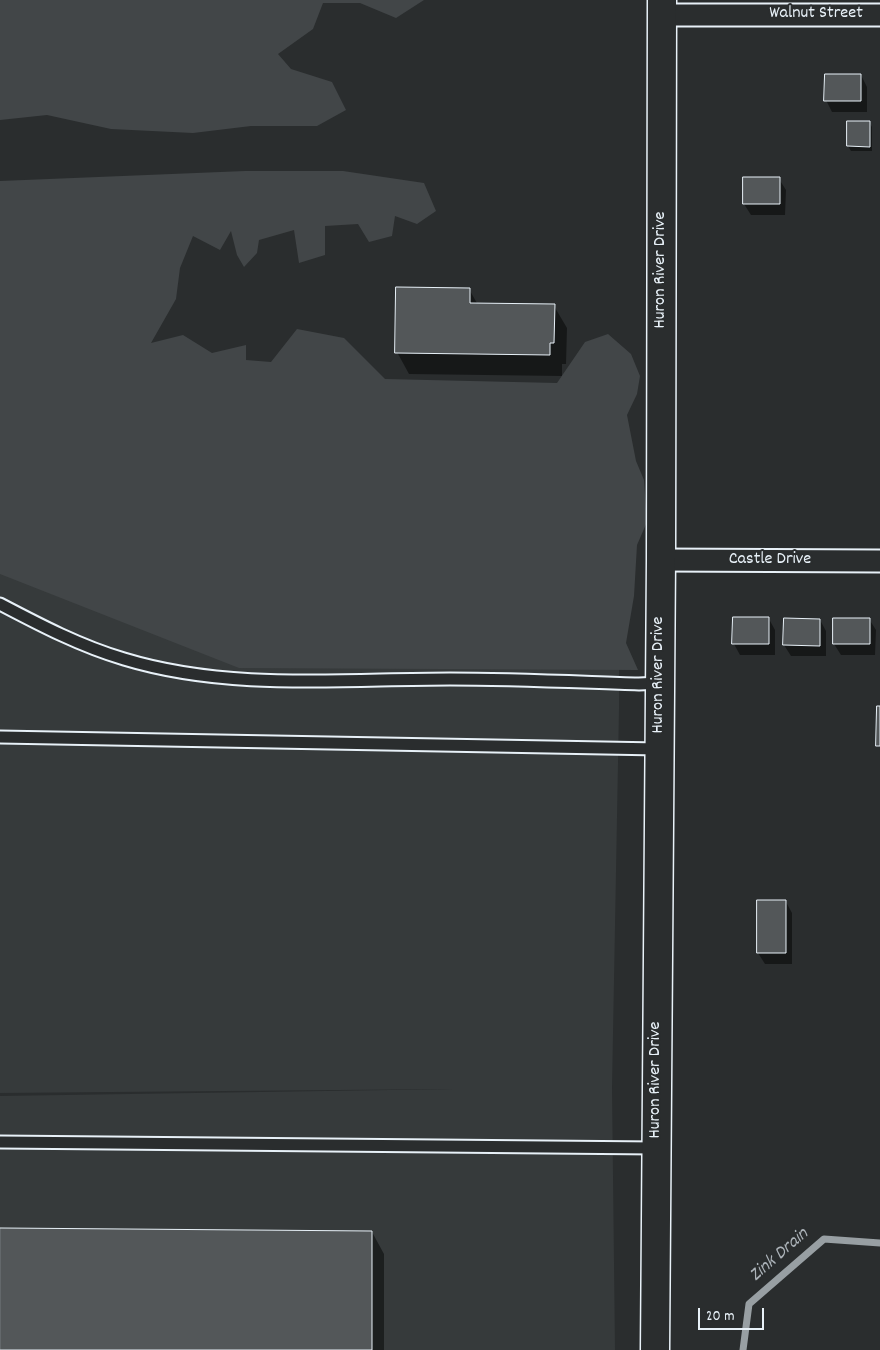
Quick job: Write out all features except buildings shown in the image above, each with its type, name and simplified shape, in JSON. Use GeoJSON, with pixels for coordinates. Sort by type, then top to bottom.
{"type":"FeatureCollection","features":[{"type":"Feature","properties":{"kind":"street","name":"Walnut Street"},"geometry":{"type":"LineString","coordinates":[[662,7],[880,16]]}},
{"type":"Feature","properties":{"kind":"street","name":"Huron River Drive"},"geometry":{"type":"LineString","coordinates":[[655,1350],[661,560],[662,7]]}},
{"type":"Feature","properties":{"kind":"street","name":"Castle Drive"},"geometry":{"type":"LineString","coordinates":[[661,560],[880,561]]}},
{"type":"Feature","properties":{"kind":"lane"},"geometry":{"type":"LineString","coordinates":[[0,604],[64,637],[124,659],[183,672],[228,679],[385,681],[450,679],[660,683]]}},
{"type":"Feature","properties":{"kind":"lane"},"geometry":{"type":"LineString","coordinates":[[0,737],[660,748]]}},
{"type":"Feature","properties":{"kind":"lane"},"geometry":{"type":"LineString","coordinates":[[0,1142],[656,1148]]}},
{"type":"Feature","properties":{"kind":"shaded area"},"geometry":{"type":"Polygon","coordinates":[[[0,0],[424,0],[396,18],[360,3],[323,3],[313,29],[278,54],[291,69],[332,82],[346,110],[317,126],[251,126],[193,133],[111,129],[47,115],[0,120],[0,0]]]}},
{"type":"Feature","properties":{"kind":"shaded area"},"geometry":{"type":"Polygon","coordinates":[[[245,171],[343,171],[424,183],[436,211],[417,224],[395,216],[392,236],[369,242],[358,224],[325,226],[325,255],[299,263],[294,230],[259,240],[257,253],[244,267],[237,255],[231,231],[220,250],[193,236],[180,268],[176,299],[151,343],[183,335],[212,353],[246,345],[246,360],[271,362],[297,329],[344,338],[385,379],[557,383],[585,342],[608,334],[631,354],[640,376],[637,394],[627,415],[636,461],[644,480],[647,522],[637,545],[634,596],[626,643],[638,670],[239,668],[0,574],[0,181],[245,171]]]}},
{"type":"Feature","properties":{"kind":"shaded area"},"geometry":{"type":"Polygon","coordinates":[[[0,370],[619,585],[619,709],[612,1088],[615,1350],[0,1350],[0,1096],[454,1089],[0,1093],[0,370]]]}},
{"type":"Feature","properties":{"kind":"waterway","name":"Zink Drain"},"geometry":{"type":"LineString","coordinates":[[743,1350],[749,1304],[824,1239],[880,1243]]}}]}
